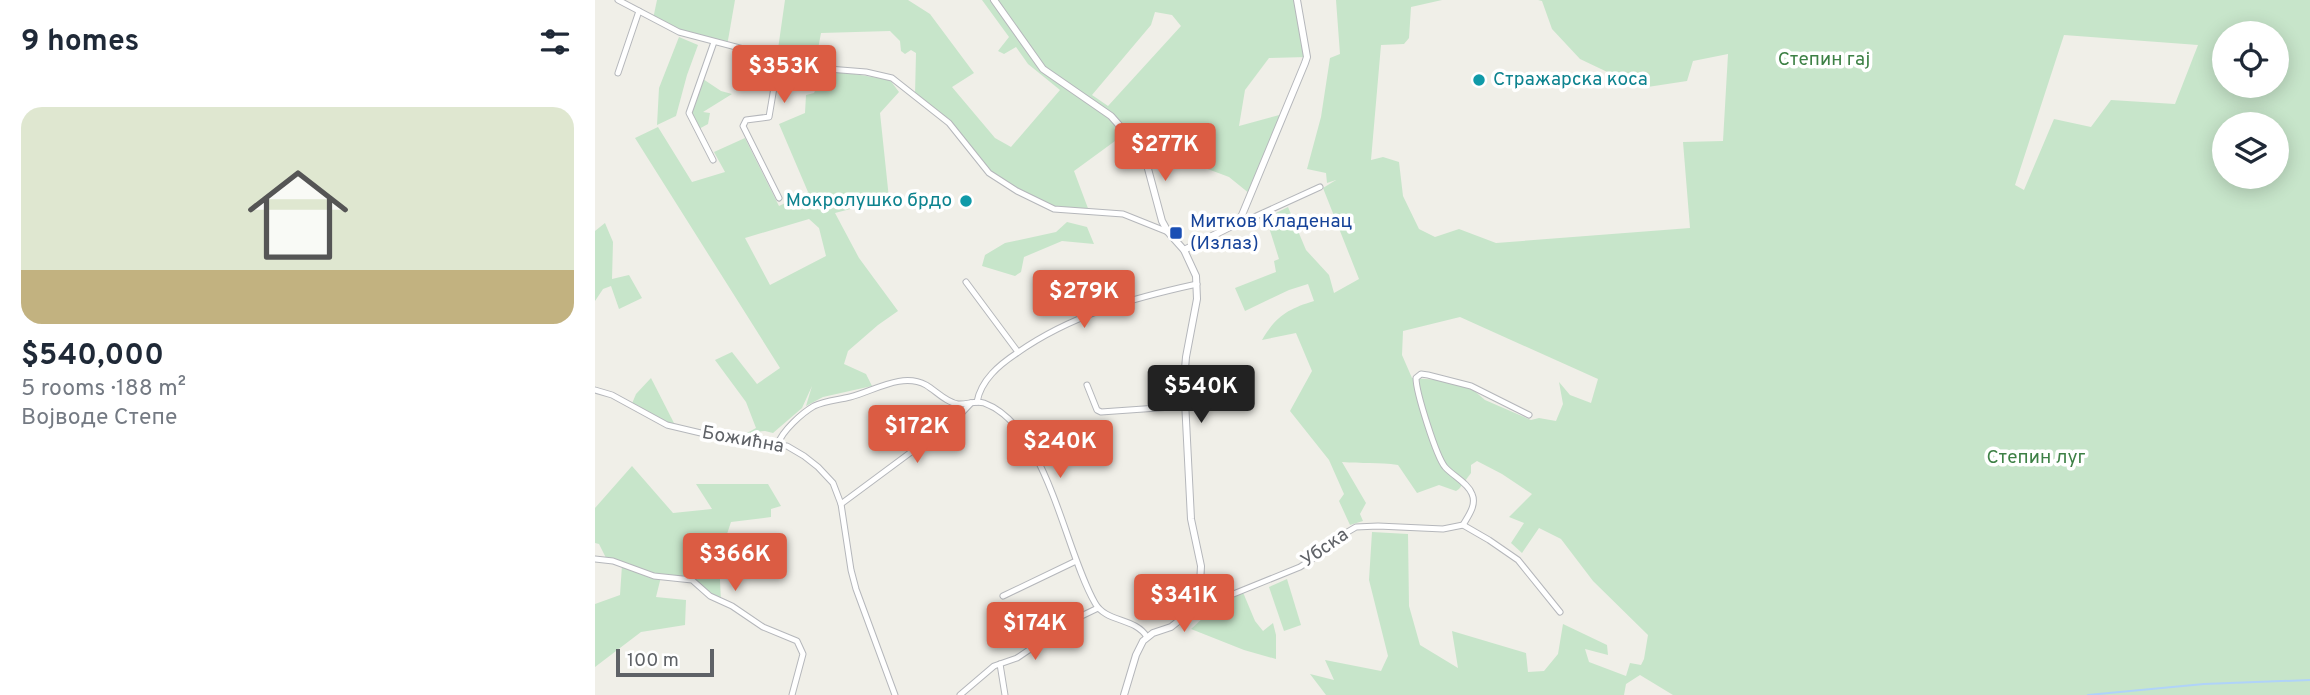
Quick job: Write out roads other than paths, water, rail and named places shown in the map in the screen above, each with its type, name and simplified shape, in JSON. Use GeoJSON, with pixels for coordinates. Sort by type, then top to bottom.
{"type":"FeatureCollection","features":[{"type":"Feature","properties":{"kind":"street"},"geometry":{"type":"LineString","coordinates":[[618,0],[672,30],[714,42],[816,68],[866,72],[892,78],[949,122],[989,173],[1017,191],[1054,209],[1123,214],[1170,233]]}},
{"type":"Feature","properties":{"kind":"street"},"geometry":{"type":"LineString","coordinates":[[994,0],[1043,69],[1111,117],[1126,133],[1147,165],[1156,201],[1170,233],[1184,250],[1197,284],[1196,307],[1184,368],[1191,519],[1201,575],[1193,602],[1176,624],[1147,637],[1138,649],[1124,695]]}},
{"type":"Feature","properties":{"kind":"street"},"geometry":{"type":"LineString","coordinates":[[1240,220],[1307,57],[1297,0]]}},
{"type":"Feature","properties":{"kind":"street"},"geometry":{"type":"LineString","coordinates":[[618,73],[639,11]]}},
{"type":"Feature","properties":{"kind":"street"},"geometry":{"type":"LineString","coordinates":[[713,160],[689,113],[714,42]]}},
{"type":"Feature","properties":{"kind":"street"},"geometry":{"type":"LineString","coordinates":[[779,58],[769,117],[746,120],[743,126],[779,198]]}},
{"type":"Feature","properties":{"kind":"street"},"geometry":{"type":"LineString","coordinates":[[1184,250],[1240,220],[1252,218],[1320,187]]}},
{"type":"Feature","properties":{"kind":"street"},"geometry":{"type":"LineString","coordinates":[[966,282],[1018,352]]}},
{"type":"Feature","properties":{"kind":"street"},"geometry":{"type":"LineString","coordinates":[[841,504],[957,418],[974,402],[993,372],[1045,335],[1081,317],[1142,297],[1197,284]]}},
{"type":"Feature","properties":{"kind":"street"},"geometry":{"type":"LineString","coordinates":[[1529,415],[1471,386],[1428,375],[1421,374],[1416,378],[1419,399],[1439,456],[1446,468],[1473,495],[1472,509],[1463,525],[1518,560],[1560,612]]}},
{"type":"Feature","properties":{"kind":"street"},"geometry":{"type":"LineString","coordinates":[[778,444],[786,432],[811,408],[897,381],[918,382],[955,404],[974,402],[988,405],[1008,418],[1026,439],[1098,608],[1105,614],[1139,627],[1147,637]]}},
{"type":"Feature","properties":{"kind":"street"},"geometry":{"type":"LineString","coordinates":[[1087,385],[1097,410],[1101,412],[1186,406]]}},
{"type":"Feature","properties":{"kind":"street","name":"Божићна"},"geometry":{"type":"LineString","coordinates":[[595,390],[612,395],[667,425],[743,443],[778,444],[794,449],[818,467],[833,483],[841,504],[856,589],[895,695]]}},
{"type":"Feature","properties":{"kind":"street","name":"Убска"},"geometry":{"type":"LineString","coordinates":[[1193,602],[1203,605],[1300,567],[1356,527],[1443,529],[1463,525]]}},
{"type":"Feature","properties":{"kind":"street"},"geometry":{"type":"LineString","coordinates":[[595,559],[613,561],[654,576],[692,580],[711,596],[763,627],[797,641],[803,654],[792,695]]}},
{"type":"Feature","properties":{"kind":"street"},"geometry":{"type":"LineString","coordinates":[[1003,596],[1076,561]]}},
{"type":"Feature","properties":{"kind":"street"},"geometry":{"type":"LineString","coordinates":[[960,695],[991,669],[1017,658],[1073,620],[1098,608]]}},
{"type":"Feature","properties":{"kind":"street"},"geometry":{"type":"LineString","coordinates":[[1000,664],[1005,695]]}},
{"type":"Feature","properties":{"kind":"waterway"},"geometry":{"type":"LineString","coordinates":[[2088,695],[2204,684],[2310,680]]}},
{"type":"Feature","properties":{"kind":"place","name":"Стражарска коса"},"geometry":{"type":"Point","coordinates":[1479,80]}},
{"type":"Feature","properties":{"kind":"place","name":"Мокролушко брдо"},"geometry":{"type":"Point","coordinates":[966,201]}},
{"type":"Feature","properties":{"kind":"place","name":"Митков Кладенац (Излаз)"},"geometry":{"type":"Point","coordinates":[1176,233]}},
{"type":"Feature","properties":{"kind":"park label","name":"Степин гај"},"geometry":{"type":"Point","coordinates":[1824,60]}},
{"type":"Feature","properties":{"kind":"park label","name":"Степин луг"},"geometry":{"type":"Point","coordinates":[2036,458]}}]}
